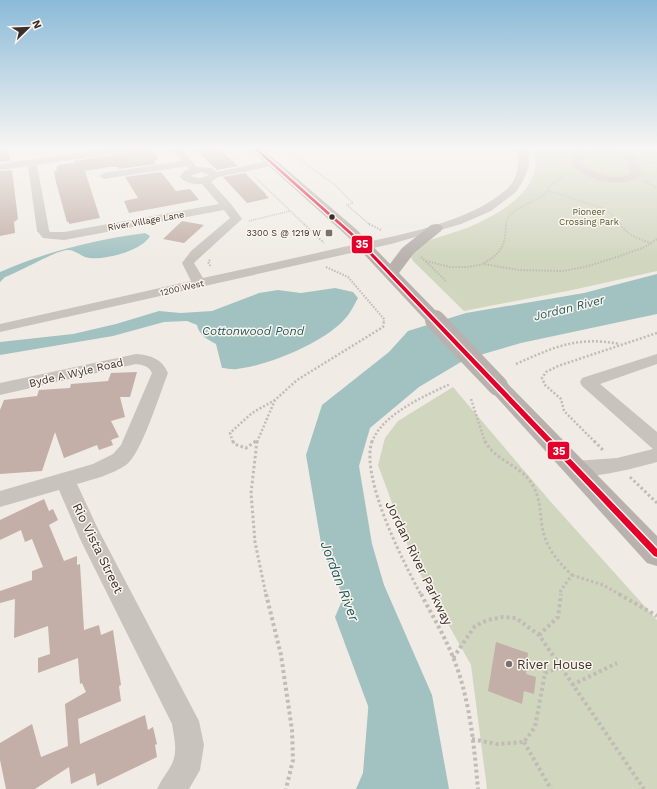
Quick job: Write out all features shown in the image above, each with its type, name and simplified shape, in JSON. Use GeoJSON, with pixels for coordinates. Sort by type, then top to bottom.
{"type":"FeatureCollection","features":[{"type":"Feature","properties":{"kind":"main road"},"geometry":{"type":"LineString","coordinates":[[299,186],[364,246],[657,554]]}},
{"type":"Feature","properties":{"kind":"main road"},"geometry":{"type":"LineString","coordinates":[[390,274],[406,255],[407,251],[436,228]]}},
{"type":"Feature","properties":{"kind":"street","name":"River Village Lane"},"geometry":{"type":"LineString","coordinates":[[36,186],[43,231],[48,236],[64,236],[227,206]]}},
{"type":"Feature","properties":{"kind":"street"},"geometry":{"type":"LineString","coordinates":[[199,284],[188,263],[190,258],[198,253],[236,219],[216,186]]}},
{"type":"Feature","properties":{"kind":"street","name":"1200 West"},"geometry":{"type":"LineString","coordinates":[[0,328],[199,284],[436,228],[476,215],[505,196],[514,186]]}},
{"type":"Feature","properties":{"kind":"street","name":"Byde A Wyle Road"},"geometry":{"type":"LineString","coordinates":[[0,389],[136,359],[146,360],[158,366],[160,373],[129,449],[120,459],[110,465],[65,480]]}},
{"type":"Feature","properties":{"kind":"street"},"geometry":{"type":"LineString","coordinates":[[657,359],[588,382],[657,443]]}},
{"type":"Feature","properties":{"kind":"street"},"geometry":{"type":"LineString","coordinates":[[575,469],[617,465],[657,455]]}},
{"type":"Feature","properties":{"kind":"street"},"geometry":{"type":"LineString","coordinates":[[0,499],[65,480]]}},
{"type":"Feature","properties":{"kind":"street","name":"Rio Vista Street"},"geometry":{"type":"LineString","coordinates":[[65,480],[89,534],[185,721],[190,745],[178,779]]}},
{"type":"Feature","properties":{"kind":"path"},"geometry":{"type":"LineString","coordinates":[[264,186],[324,243]]}},
{"type":"Feature","properties":{"kind":"path"},"geometry":{"type":"LineString","coordinates":[[336,186],[353,203],[347,205],[352,210],[372,227],[383,232]]}},
{"type":"Feature","properties":{"kind":"path"},"geometry":{"type":"LineString","coordinates":[[484,264],[495,256],[505,243],[505,227],[509,215],[521,206],[538,199],[549,191],[552,186]]}},
{"type":"Feature","properties":{"kind":"path"},"geometry":{"type":"LineString","coordinates":[[549,191],[605,210],[615,217],[624,230],[651,243]]}},
{"type":"Feature","properties":{"kind":"path"},"geometry":{"type":"LineString","coordinates":[[248,224],[249,221],[291,211]]}},
{"type":"Feature","properties":{"kind":"path"},"geometry":{"type":"LineString","coordinates":[[426,261],[442,266],[460,267],[484,264],[531,271],[574,270],[617,257],[657,239]]}},
{"type":"Feature","properties":{"kind":"path"},"geometry":{"type":"LineString","coordinates":[[418,254],[447,282]]}},
{"type":"Feature","properties":{"kind":"path"},"geometry":{"type":"LineString","coordinates":[[211,268],[208,262],[214,256]]}},
{"type":"Feature","properties":{"kind":"path"},"geometry":{"type":"LineString","coordinates":[[257,440],[246,448],[234,444],[230,433],[252,413],[275,400],[297,380],[383,327],[384,319],[348,277],[304,259]]}},
{"type":"Feature","properties":{"kind":"path"},"geometry":{"type":"LineString","coordinates":[[564,411],[561,399],[544,385],[542,378],[546,372],[558,366],[657,333]]}},
{"type":"Feature","properties":{"kind":"path"},"geometry":{"type":"LineString","coordinates":[[516,364],[566,343],[595,340],[621,344]]}},
{"type":"Feature","properties":{"kind":"path","name":"Jordan River Parkway"},"geometry":{"type":"LineString","coordinates":[[450,384],[432,392],[396,413],[379,428],[370,447],[368,461],[375,492],[410,574],[453,658],[465,695],[478,789]]}},
{"type":"Feature","properties":{"kind":"path"},"geometry":{"type":"LineString","coordinates":[[472,399],[477,412],[483,440],[492,451],[517,468],[531,481],[539,497],[546,542],[559,562],[572,576],[603,584],[657,616]]}},
{"type":"Feature","properties":{"kind":"path"},"geometry":{"type":"LineString","coordinates":[[275,400],[257,440],[251,492],[255,542],[265,592],[281,655],[292,730],[293,760],[286,789]]}},
{"type":"Feature","properties":{"kind":"path"},"geometry":{"type":"LineString","coordinates":[[540,635],[558,617],[561,590],[572,576]]}},
{"type":"Feature","properties":{"kind":"path"},"geometry":{"type":"LineString","coordinates":[[453,658],[475,626],[488,620],[503,617],[516,618],[540,635],[572,685],[644,789]]}},
{"type":"Feature","properties":{"kind":"path"},"geometry":{"type":"LineString","coordinates":[[572,685],[617,664]]}},
{"type":"Feature","properties":{"kind":"path"},"geometry":{"type":"LineString","coordinates":[[472,739],[497,744],[524,742],[535,728],[541,686],[545,674],[560,667]]}},
{"type":"Feature","properties":{"kind":"path"},"geometry":{"type":"LineString","coordinates":[[524,742],[551,789]]}},
{"type":"Feature","properties":{"kind":"green space","name":"Pioneer Crossing Park"},"geometry":{"type":"Polygon","coordinates":[[[528,186],[657,186],[657,271],[577,289],[464,311],[413,261],[410,255],[426,242],[464,229],[490,217],[516,200],[528,186]]]}},
{"type":"Feature","properties":{"kind":"green space"},"geometry":{"type":"Polygon","coordinates":[[[453,387],[550,501],[657,620],[657,789],[487,789],[471,665],[415,565],[378,465],[385,438],[398,421],[453,387]]]}},
{"type":"Feature","properties":{"kind":"water"},"geometry":{"type":"Polygon","coordinates":[[[145,233],[150,236],[146,241],[130,251],[110,257],[92,258],[85,257],[70,250],[62,251],[5,277],[0,282],[0,272],[36,258],[71,247],[145,233]]]}},
{"type":"Feature","properties":{"kind":"water"},"geometry":{"type":"Polygon","coordinates":[[[657,274],[657,314],[521,343],[466,359],[419,387],[370,428],[359,466],[372,544],[384,585],[432,695],[449,789],[356,789],[363,773],[372,661],[322,549],[306,455],[322,405],[389,352],[408,331],[466,313],[584,293],[657,274]]]}},
{"type":"Feature","properties":{"kind":"water","name":"Cottonwood Pond"},"geometry":{"type":"Polygon","coordinates":[[[335,288],[353,292],[358,298],[350,313],[343,321],[334,329],[308,345],[278,358],[249,367],[235,369],[222,368],[216,344],[202,334],[197,325],[187,321],[164,322],[113,336],[0,355],[0,342],[73,334],[116,324],[159,311],[181,313],[212,311],[259,293],[278,290],[301,293],[335,288]]]}},
{"type":"Feature","properties":{"kind":"building"},"geometry":{"type":"Polygon","coordinates":[[[0,186],[14,186],[18,219],[14,222],[15,233],[0,236],[0,186]]]}},
{"type":"Feature","properties":{"kind":"building"},"geometry":{"type":"Polygon","coordinates":[[[57,186],[90,186],[100,218],[69,224],[69,222],[67,222],[57,186]]]}},
{"type":"Feature","properties":{"kind":"building"},"geometry":{"type":"Polygon","coordinates":[[[130,186],[172,186],[176,191],[190,189],[199,200],[129,213],[124,201],[138,198],[130,186]]]}},
{"type":"Feature","properties":{"kind":"building"},"geometry":{"type":"Polygon","coordinates":[[[231,186],[258,186],[269,198],[247,203],[231,186]]]}},
{"type":"Feature","properties":{"kind":"building"},"geometry":{"type":"Polygon","coordinates":[[[182,221],[204,225],[184,243],[163,239],[182,221]]]}},
{"type":"Feature","properties":{"kind":"building"},"geometry":{"type":"Polygon","coordinates":[[[137,372],[130,397],[120,397],[125,417],[111,421],[119,437],[111,440],[113,445],[99,450],[97,445],[64,458],[55,432],[42,471],[0,474],[0,410],[4,400],[37,396],[39,390],[70,388],[71,384],[108,381],[111,373],[137,372]]]}},
{"type":"Feature","properties":{"kind":"building"},"geometry":{"type":"Polygon","coordinates":[[[44,499],[49,511],[53,509],[58,520],[49,525],[64,561],[77,556],[77,565],[80,564],[84,630],[99,625],[101,635],[113,630],[121,685],[119,686],[121,701],[78,719],[80,744],[145,715],[148,730],[153,727],[157,744],[155,745],[157,757],[97,786],[95,773],[71,784],[69,767],[35,789],[6,789],[0,760],[0,743],[32,724],[41,757],[68,746],[65,704],[86,692],[82,683],[80,684],[78,658],[38,673],[38,658],[50,654],[48,626],[14,638],[15,599],[0,603],[0,591],[32,580],[32,571],[43,567],[32,539],[25,542],[21,530],[0,540],[0,520],[44,499]]]}},
{"type":"Feature","properties":{"kind":"building","name":"River House"},"geometry":{"type":"Polygon","coordinates":[[[496,642],[528,653],[526,674],[536,677],[534,694],[524,691],[522,704],[488,691],[496,642]]]}},
{"type":"Feature","properties":{"kind":"waterway","name":"Jordan River"},"geometry":{"type":"LineString","coordinates":[[355,617],[387,698]]}},
{"type":"Feature","properties":{"kind":"transit line","name":"35"},"geometry":{"type":"LineString","coordinates":[[297,186],[356,238],[657,554]]}},
{"type":"Feature","properties":{"kind":"place","name":"3300 S @ 1219 W"},"geometry":{"type":"Point","coordinates":[329,233]}},
{"type":"Feature","properties":{"kind":"place","name":"River House"},"geometry":{"type":"Point","coordinates":[509,664]}}]}
